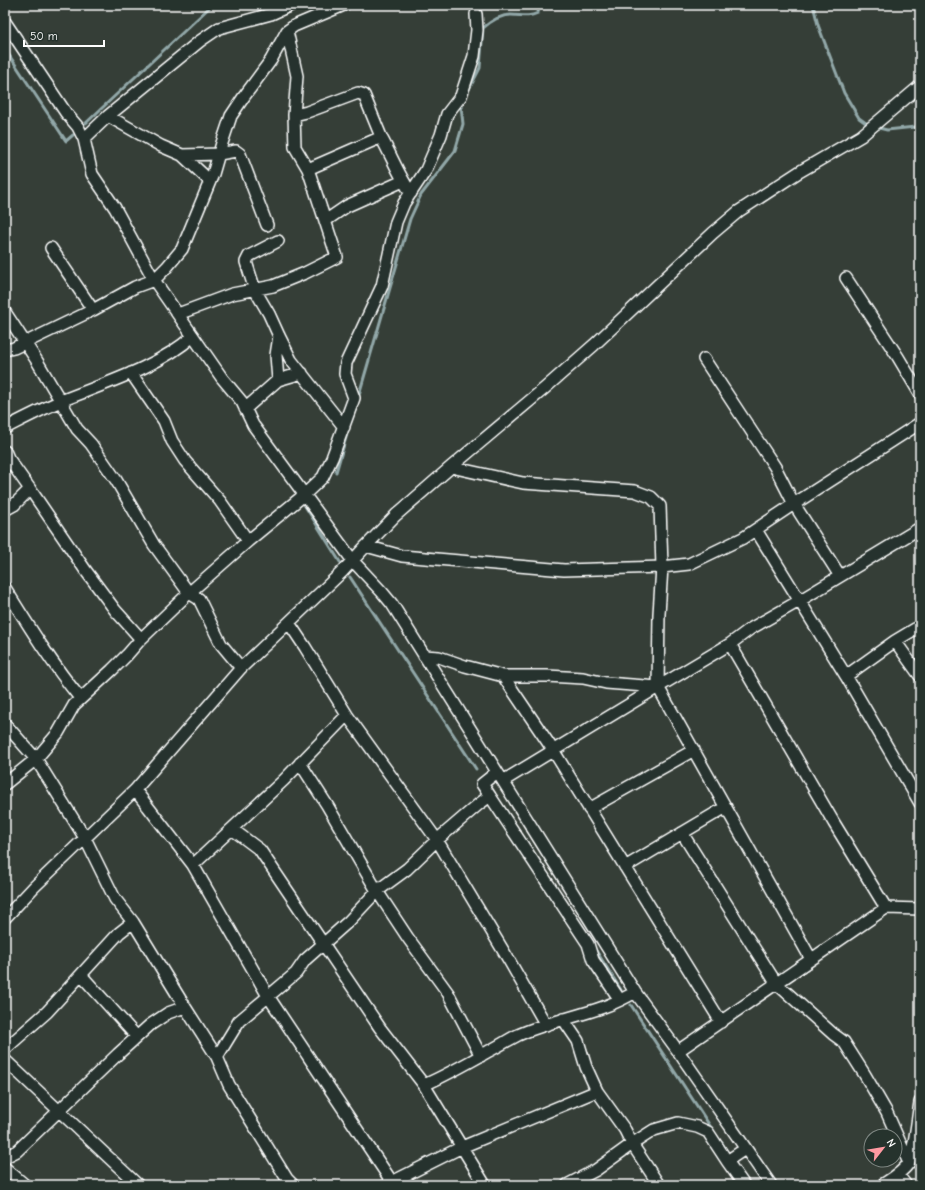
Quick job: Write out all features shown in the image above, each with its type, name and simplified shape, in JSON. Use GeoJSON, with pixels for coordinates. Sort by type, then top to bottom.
{"type":"FeatureCollection","features":[{"type":"Feature","properties":{"kind":"street"},"geometry":{"type":"LineString","coordinates":[[84,139],[108,116],[200,41],[219,28],[271,14],[291,5]]}},
{"type":"Feature","properties":{"kind":"street"},"geometry":{"type":"LineString","coordinates":[[5,350],[14,348],[93,310],[134,287],[154,280],[182,249],[210,181],[232,116],[270,60],[287,30],[344,5]]}},
{"type":"Feature","properties":{"kind":"street"},"geometry":{"type":"LineString","coordinates":[[5,784],[36,759],[58,734],[74,704],[127,656],[141,639],[248,541],[304,495],[323,477],[332,458],[354,398],[345,374],[346,363],[382,286],[396,222],[404,203],[426,170],[441,135],[447,114],[461,96],[474,56],[477,30],[476,14]]}},
{"type":"Feature","properties":{"kind":"street"},"geometry":{"type":"LineString","coordinates":[[5,22],[66,113],[78,127],[84,139],[92,174],[115,208],[154,280],[222,378],[242,402],[253,425],[304,495],[353,561],[382,592],[424,656],[635,992],[678,1051],[770,1185]]}},
{"type":"Feature","properties":{"kind":"street"},"geometry":{"type":"LineString","coordinates":[[178,314],[232,294],[273,286],[305,273],[337,257],[308,169],[295,147],[294,114],[296,76],[287,30]]}},
{"type":"Feature","properties":{"kind":"street"},"geometry":{"type":"LineString","coordinates":[[5,918],[135,790],[241,668],[353,561],[396,515],[594,345],[713,233],[739,211],[799,172],[860,136],[920,86]]}},
{"type":"Feature","properties":{"kind":"street"},"geometry":{"type":"LineString","coordinates":[[294,114],[307,112],[358,93],[364,95],[382,139],[403,182],[411,193]]}},
{"type":"Feature","properties":{"kind":"street"},"geometry":{"type":"LineString","coordinates":[[108,116],[161,146],[182,155],[210,181]]}},
{"type":"Feature","properties":{"kind":"street"},"geometry":{"type":"LineString","coordinates":[[308,169],[377,138],[382,139]]}},
{"type":"Feature","properties":{"kind":"street"},"geometry":{"type":"LineString","coordinates":[[182,155],[219,154],[236,151],[240,154],[267,225]]}},
{"type":"Feature","properties":{"kind":"street"},"geometry":{"type":"LineString","coordinates":[[325,221],[347,206],[403,182]]}},
{"type":"Feature","properties":{"kind":"street"},"geometry":{"type":"LineString","coordinates":[[278,241],[249,256],[246,262],[255,290],[269,314],[291,360],[344,426]]}},
{"type":"Feature","properties":{"kind":"street"},"geometry":{"type":"LineString","coordinates":[[51,248],[93,310]]}},
{"type":"Feature","properties":{"kind":"street"},"geometry":{"type":"LineString","coordinates":[[846,278],[898,357],[920,394]]}},
{"type":"Feature","properties":{"kind":"street"},"geometry":{"type":"LineString","coordinates":[[5,312],[77,429],[91,444],[116,480],[154,546],[190,593],[199,599],[221,644],[241,668]]}},
{"type":"Feature","properties":{"kind":"street"},"geometry":{"type":"LineString","coordinates":[[5,428],[60,402],[131,373],[175,350],[193,336]]}},
{"type":"Feature","properties":{"kind":"street"},"geometry":{"type":"LineString","coordinates":[[278,380],[276,355],[279,336]]}},
{"type":"Feature","properties":{"kind":"street"},"geometry":{"type":"LineString","coordinates":[[704,359],[775,467],[794,504],[840,576]]}},
{"type":"Feature","properties":{"kind":"street"},"geometry":{"type":"LineString","coordinates":[[131,373],[164,421],[172,441],[185,461],[220,501],[248,541]]}},
{"type":"Feature","properties":{"kind":"street"},"geometry":{"type":"LineString","coordinates":[[245,409],[278,380],[302,373]]}},
{"type":"Feature","properties":{"kind":"street"},"geometry":{"type":"LineString","coordinates":[[366,546],[402,556],[564,570],[662,567],[689,564],[743,538],[920,423]]}},
{"type":"Feature","properties":{"kind":"street"},"geometry":{"type":"LineString","coordinates":[[5,451],[8,458],[86,571],[115,610],[141,639]]}},
{"type":"Feature","properties":{"kind":"street"},"geometry":{"type":"LineString","coordinates":[[451,467],[523,483],[635,492],[651,497],[660,506],[662,567],[659,614],[658,687],[811,959]]}},
{"type":"Feature","properties":{"kind":"street"},"geometry":{"type":"LineString","coordinates":[[5,510],[14,505],[30,489]]}},
{"type":"Feature","properties":{"kind":"street"},"geometry":{"type":"LineString","coordinates":[[620,1000],[593,960],[588,944],[482,784],[500,777],[553,750],[730,644],[750,629],[920,528]]}},
{"type":"Feature","properties":{"kind":"street"},"geometry":{"type":"LineString","coordinates":[[756,530],[846,676],[920,803]]}},
{"type":"Feature","properties":{"kind":"street"},"geometry":{"type":"LineString","coordinates":[[5,588],[44,649],[80,698]]}},
{"type":"Feature","properties":{"kind":"street"},"geometry":{"type":"LineString","coordinates":[[289,623],[347,715],[437,840],[546,1025]]}},
{"type":"Feature","properties":{"kind":"street"},"geometry":{"type":"LineString","coordinates":[[846,676],[895,641],[920,626]]}},
{"type":"Feature","properties":{"kind":"street"},"geometry":{"type":"LineString","coordinates":[[895,641],[920,676]]}},
{"type":"Feature","properties":{"kind":"street"},"geometry":{"type":"LineString","coordinates":[[730,644],[834,823],[886,908]]}},
{"type":"Feature","properties":{"kind":"street"},"geometry":{"type":"LineString","coordinates":[[424,656],[439,657],[479,671],[503,676],[583,678],[606,683],[658,687]]}},
{"type":"Feature","properties":{"kind":"street"},"geometry":{"type":"LineString","coordinates":[[503,676],[553,750],[721,1022]]}},
{"type":"Feature","properties":{"kind":"street"},"geometry":{"type":"LineString","coordinates":[[193,865],[300,763],[347,715]]}},
{"type":"Feature","properties":{"kind":"street"},"geometry":{"type":"LineString","coordinates":[[5,724],[36,759],[85,838],[116,899],[133,922],[184,1007],[217,1057],[230,1085],[287,1179],[293,1185]]}},
{"type":"Feature","properties":{"kind":"street"},"geometry":{"type":"LineString","coordinates":[[589,809],[694,750]]}},
{"type":"Feature","properties":{"kind":"street"},"geometry":{"type":"LineString","coordinates":[[300,763],[408,938],[448,992],[481,1056]]}},
{"type":"Feature","properties":{"kind":"street"},"geometry":{"type":"LineString","coordinates":[[135,790],[193,865],[268,996],[391,1184],[462,1147],[597,1091]]}},
{"type":"Feature","properties":{"kind":"street"},"geometry":{"type":"LineString","coordinates":[[217,1057],[239,1021],[296,973],[305,960],[348,921],[377,890],[407,869],[437,840],[490,796]]}},
{"type":"Feature","properties":{"kind":"street"},"geometry":{"type":"LineString","coordinates":[[625,867],[726,807]]}},
{"type":"Feature","properties":{"kind":"street"},"geometry":{"type":"LineString","coordinates":[[232,829],[260,850],[380,1028],[424,1084],[485,1185]]}},
{"type":"Feature","properties":{"kind":"street"},"geometry":{"type":"LineString","coordinates":[[682,833],[776,983],[844,1042],[887,1113],[909,1163]]}},
{"type":"Feature","properties":{"kind":"street"},"geometry":{"type":"LineString","coordinates":[[678,1051],[886,908],[920,908]]}},
{"type":"Feature","properties":{"kind":"street"},"geometry":{"type":"LineString","coordinates":[[5,1049],[47,1012],[119,933],[133,922]]}},
{"type":"Feature","properties":{"kind":"street"},"geometry":{"type":"LineString","coordinates":[[80,975],[137,1037]]}},
{"type":"Feature","properties":{"kind":"street"},"geometry":{"type":"LineString","coordinates":[[424,1084],[446,1075],[518,1035],[563,1019],[592,1011],[620,1000],[635,992]]}},
{"type":"Feature","properties":{"kind":"street"},"geometry":{"type":"LineString","coordinates":[[5,1157],[17,1151],[150,1025],[168,1013],[184,1007]]}},
{"type":"Feature","properties":{"kind":"street"},"geometry":{"type":"LineString","coordinates":[[563,1019],[578,1041],[586,1067],[597,1091],[625,1130],[632,1144],[659,1185]]}},
{"type":"Feature","properties":{"kind":"street"},"geometry":{"type":"LineString","coordinates":[[5,1060],[138,1185]]}},
{"type":"Feature","properties":{"kind":"street"},"geometry":{"type":"LineString","coordinates":[[882,1185],[898,1175],[909,1163],[920,1102]]}},
{"type":"Feature","properties":{"kind":"street"},"geometry":{"type":"LineString","coordinates":[[567,1185],[596,1170],[654,1130],[678,1123],[697,1127],[708,1132],[744,1185]]}},
{"type":"Feature","properties":{"kind":"street"},"geometry":{"type":"LineString","coordinates":[[727,1161],[745,1149]]}},
{"type":"Feature","properties":{"kind":"street"},"geometry":{"type":"LineString","coordinates":[[5,1168],[25,1185]]}},
{"type":"Feature","properties":{"kind":"street"},"geometry":{"type":"LineString","coordinates":[[898,1175],[906,1185]]}},
{"type":"Feature","properties":{"kind":"waterway"},"geometry":{"type":"LineString","coordinates":[[86,123],[212,5]]}},
{"type":"Feature","properties":{"kind":"waterway"},"geometry":{"type":"LineString","coordinates":[[467,93],[480,68],[483,28],[499,17],[511,15],[534,15],[538,13],[539,5]]}},
{"type":"Feature","properties":{"kind":"waterway"},"geometry":{"type":"LineString","coordinates":[[813,5],[818,25],[844,93],[859,118],[870,126]]}},
{"type":"Feature","properties":{"kind":"waterway"},"geometry":{"type":"LineString","coordinates":[[5,49],[66,141],[73,135]]}},
{"type":"Feature","properties":{"kind":"waterway"},"geometry":{"type":"LineString","coordinates":[[358,398],[410,219],[421,195],[455,151],[463,124],[461,106],[463,101]]}},
{"type":"Feature","properties":{"kind":"waterway"},"geometry":{"type":"LineString","coordinates":[[875,127],[887,130],[915,127],[920,128]]}},
{"type":"Feature","properties":{"kind":"waterway"},"geometry":{"type":"LineString","coordinates":[[336,472],[349,427]]}},
{"type":"Feature","properties":{"kind":"waterway"},"geometry":{"type":"LineString","coordinates":[[305,506],[340,562]]}},
{"type":"Feature","properties":{"kind":"waterway"},"geometry":{"type":"LineString","coordinates":[[350,577],[476,769]]}},
{"type":"Feature","properties":{"kind":"waterway"},"geometry":{"type":"LineString","coordinates":[[595,949],[621,990]]}},
{"type":"Feature","properties":{"kind":"waterway"},"geometry":{"type":"LineString","coordinates":[[631,1005],[714,1132]]}},
{"type":"Feature","properties":{"kind":"waterway"},"geometry":{"type":"LineString","coordinates":[[722,1143],[726,1150]]}}]}
